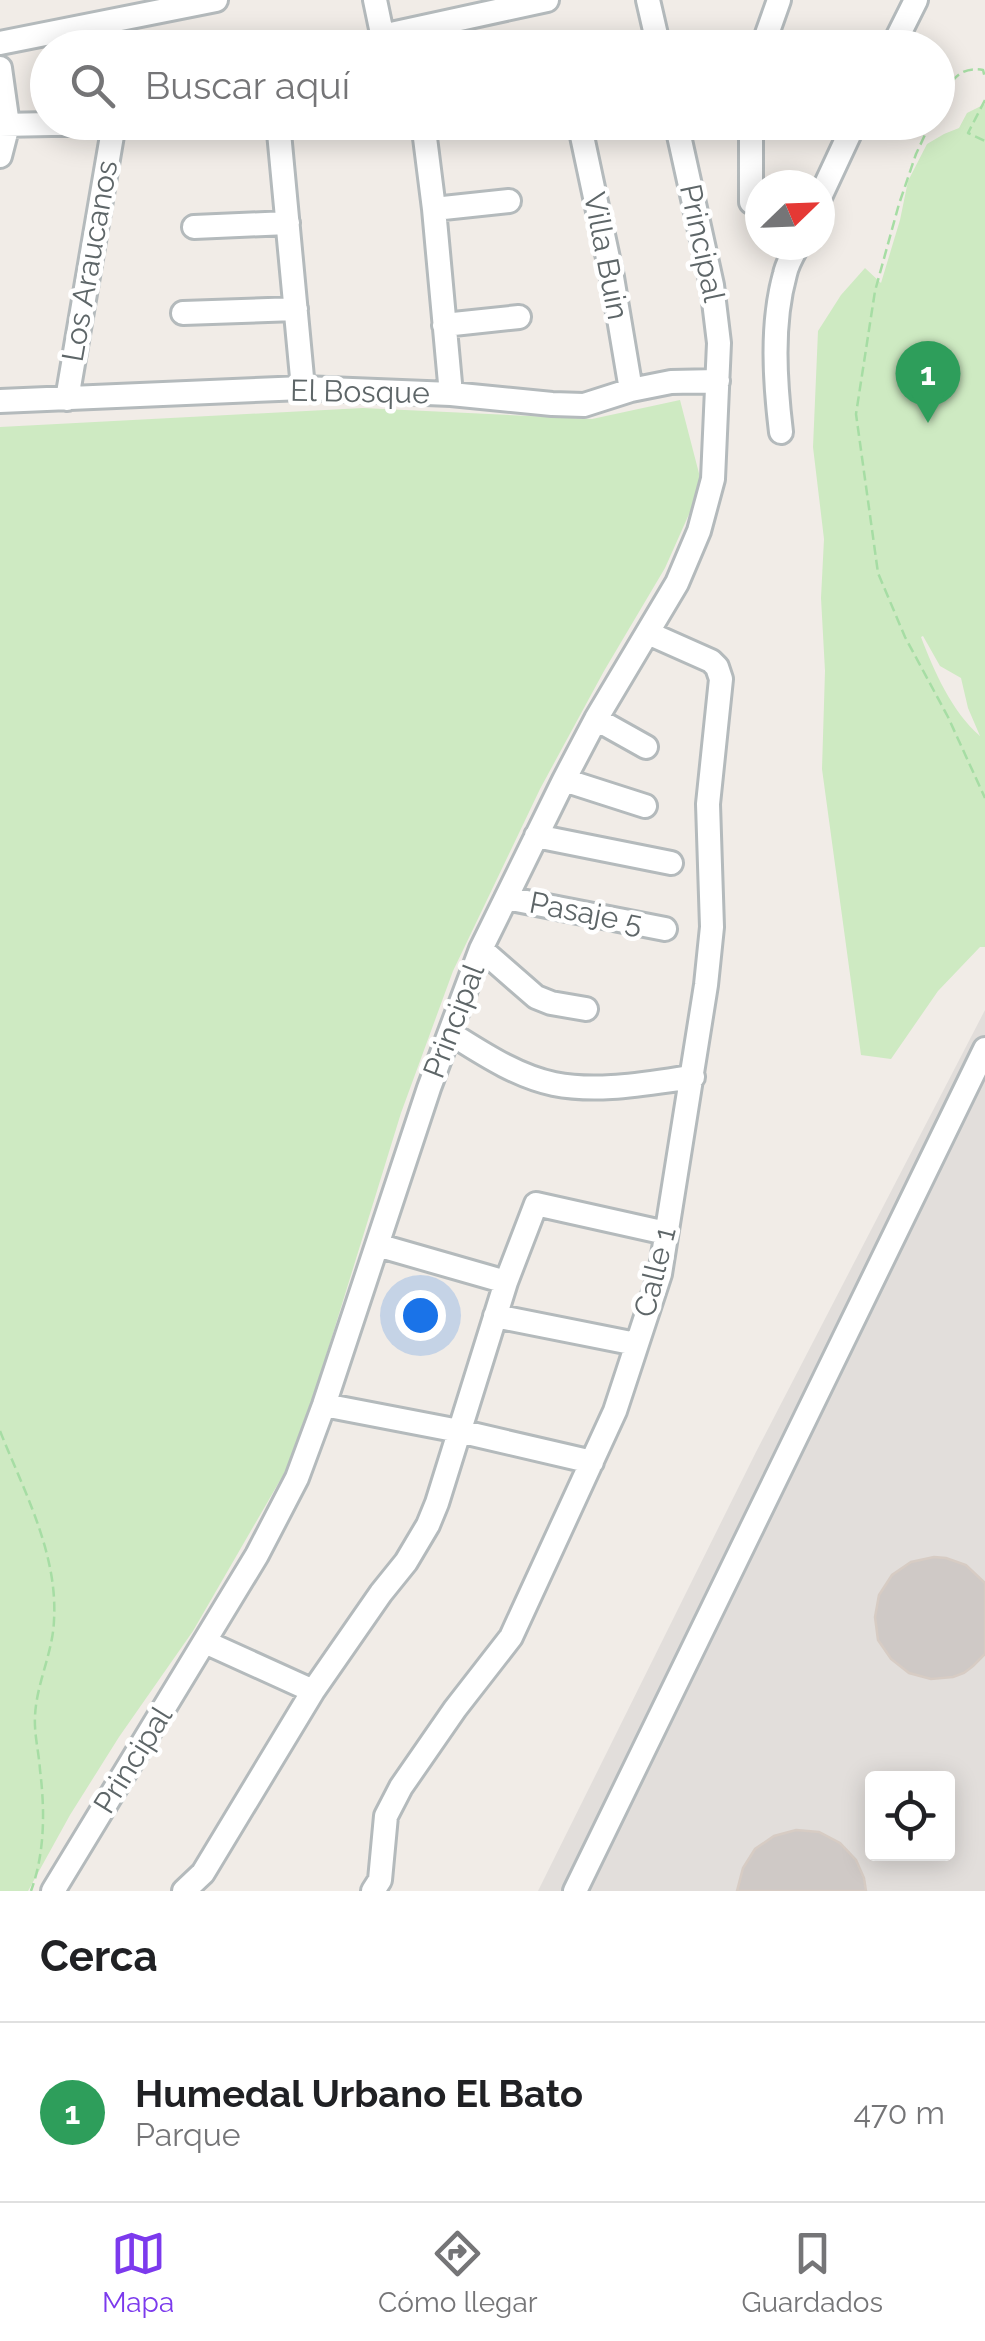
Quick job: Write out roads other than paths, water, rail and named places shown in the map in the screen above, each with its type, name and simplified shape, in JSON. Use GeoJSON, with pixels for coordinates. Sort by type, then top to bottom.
{"type":"FeatureCollection","features":[{"type":"Feature","properties":{"kind":"street"},"geometry":{"type":"LineString","coordinates":[[65,30],[216,0]]}},
{"type":"Feature","properties":{"kind":"street"},"geometry":{"type":"LineString","coordinates":[[375,0],[381,30]]}},
{"type":"Feature","properties":{"kind":"street"},"geometry":{"type":"LineString","coordinates":[[431,30],[547,0]]}},
{"type":"Feature","properties":{"kind":"street"},"geometry":{"type":"LineString","coordinates":[[648,0],[655,30]]}},
{"type":"Feature","properties":{"kind":"street"},"geometry":{"type":"LineString","coordinates":[[768,30],[779,0]]}},
{"type":"Feature","properties":{"kind":"street"},"geometry":{"type":"LineString","coordinates":[[901,30],[916,0]]}},
{"type":"Feature","properties":{"kind":"street"},"geometry":{"type":"LineString","coordinates":[[0,43],[30,37]]}},
{"type":"Feature","properties":{"kind":"street"},"geometry":{"type":"LineString","coordinates":[[0,68],[4,125],[0,156]]}},
{"type":"Feature","properties":{"kind":"street"},"geometry":{"type":"LineString","coordinates":[[4,125],[30,125]]}},
{"type":"Feature","properties":{"kind":"street","name":"Los Araucanos"},"geometry":{"type":"LineString","coordinates":[[67,399],[111,140]]}},
{"type":"Feature","properties":{"kind":"street"},"geometry":{"type":"LineString","coordinates":[[280,140],[303,388]]}},
{"type":"Feature","properties":{"kind":"street"},"geometry":{"type":"LineString","coordinates":[[425,140],[451,394]]}},
{"type":"Feature","properties":{"kind":"street","name":"Villa Buin"},"geometry":{"type":"LineString","coordinates":[[583,140],[631,390]]}},
{"type":"Feature","properties":{"kind":"street","name":"Principal"},"geometry":{"type":"LineString","coordinates":[[54,1891],[258,1555],[297,1478],[429,1088],[481,949],[596,719],[690,556],[713,480],[720,342],[716,304],[680,140]]}},
{"type":"Feature","properties":{"kind":"street"},"geometry":{"type":"LineString","coordinates":[[750,170],[751,140]]}},
{"type":"Feature","properties":{"kind":"street"},"geometry":{"type":"LineString","coordinates":[[832,170],[846,140]]}},
{"type":"Feature","properties":{"kind":"street"},"geometry":{"type":"LineString","coordinates":[[434,209],[508,201]]}},
{"type":"Feature","properties":{"kind":"street"},"geometry":{"type":"LineString","coordinates":[[194,227],[288,223]]}},
{"type":"Feature","properties":{"kind":"street"},"geometry":{"type":"LineString","coordinates":[[781,432],[777,334],[785,272],[791,260]]}},
{"type":"Feature","properties":{"kind":"street"},"geometry":{"type":"LineString","coordinates":[[183,313],[296,309]]}},
{"type":"Feature","properties":{"kind":"street"},"geometry":{"type":"LineString","coordinates":[[444,325],[519,317]]}},
{"type":"Feature","properties":{"kind":"street","name":"El Bosque"},"geometry":{"type":"LineString","coordinates":[[0,401],[303,388],[584,405],[671,382],[718,381]]}},
{"type":"Feature","properties":{"kind":"street","name":"Calle 1"},"geometry":{"type":"LineString","coordinates":[[374,1891],[380,1880],[386,1816],[455,1708],[511,1637],[614,1410],[660,1274],[712,927],[708,804],[721,679],[711,661],[648,633]]}},
{"type":"Feature","properties":{"kind":"street"},"geometry":{"type":"LineString","coordinates":[[596,719],[646,747]]}},
{"type":"Feature","properties":{"kind":"street"},"geometry":{"type":"LineString","coordinates":[[564,780],[645,806]]}},
{"type":"Feature","properties":{"kind":"street"},"geometry":{"type":"LineString","coordinates":[[536,836],[671,864]]}},
{"type":"Feature","properties":{"kind":"street","name":"Pasaje 5"},"geometry":{"type":"LineString","coordinates":[[506,898],[665,929]]}},
{"type":"Feature","properties":{"kind":"street"},"geometry":{"type":"LineString","coordinates":[[481,949],[536,997],[586,1009]]}},
{"type":"Feature","properties":{"kind":"street"},"geometry":{"type":"LineString","coordinates":[[450,1033],[504,1066],[553,1084],[607,1088],[692,1077]]}},
{"type":"Feature","properties":{"kind":"street"},"geometry":{"type":"LineString","coordinates":[[574,1891],[985,1049]]}},
{"type":"Feature","properties":{"kind":"street"},"geometry":{"type":"LineString","coordinates":[[184,1891],[203,1872],[313,1691],[416,1546],[436,1503],[506,1282],[536,1204],[666,1233]]}},
{"type":"Feature","properties":{"kind":"street"},"geometry":{"type":"LineString","coordinates":[[377,1245],[506,1282]]}},
{"type":"Feature","properties":{"kind":"street"},"geometry":{"type":"LineString","coordinates":[[495,1316],[636,1344]]}},
{"type":"Feature","properties":{"kind":"street"},"geometry":{"type":"LineString","coordinates":[[324,1404],[592,1462]]}},
{"type":"Feature","properties":{"kind":"street"},"geometry":{"type":"LineString","coordinates":[[205,1642],[313,1691]]}},
{"type":"Feature","properties":{"kind":"place","name":"Humedal Urbano El Bato"},"geometry":{"type":"Point","coordinates":[928,423]}}]}
